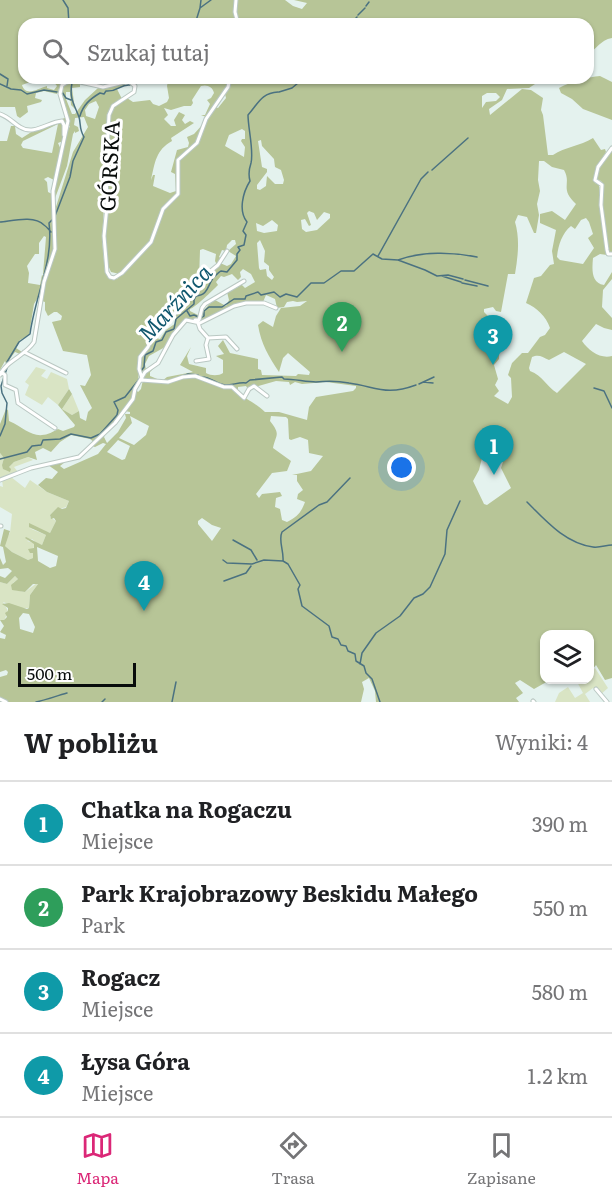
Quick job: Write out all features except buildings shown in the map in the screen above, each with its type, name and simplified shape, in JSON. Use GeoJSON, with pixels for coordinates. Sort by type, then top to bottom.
{"type":"FeatureCollection","features":[{"type":"Feature","properties":{"kind":"street"},"geometry":{"type":"LineString","coordinates":[[236,0],[236,18]]}},
{"type":"Feature","properties":{"kind":"street","name":"GÓRSKA"},"geometry":{"type":"LineString","coordinates":[[3,374],[7,365],[31,346],[35,337],[45,279],[55,253],[54,186],[68,118],[59,92],[63,84]]}},
{"type":"Feature","properties":{"kind":"street","name":"GÓRSKA"},"geometry":{"type":"LineString","coordinates":[[87,84],[101,87],[114,84]]}},
{"type":"Feature","properties":{"kind":"street","name":"GÓRSKA"},"geometry":{"type":"LineString","coordinates":[[134,84],[134,92],[114,105],[110,115],[104,239],[107,272],[111,277],[116,278],[154,237],[162,210],[178,194],[178,160],[196,145],[207,117],[229,84]]}},
{"type":"Feature","properties":{"kind":"street"},"geometry":{"type":"LineString","coordinates":[[0,114],[28,130],[36,130],[62,121],[65,137]]}},
{"type":"Feature","properties":{"kind":"street"},"geometry":{"type":"LineString","coordinates":[[612,148],[598,167],[595,180],[602,185],[601,205],[607,250],[608,254],[612,254]]}},
{"type":"Feature","properties":{"kind":"street"},"geometry":{"type":"LineString","coordinates":[[0,480],[31,468],[79,457],[115,423],[133,399],[140,378],[140,357],[148,347],[155,331],[189,301],[195,284],[218,265],[227,251]]}},
{"type":"Feature","properties":{"kind":"street"},"geometry":{"type":"LineString","coordinates":[[208,338],[200,329],[199,320],[202,308],[209,301],[244,281]]}},
{"type":"Feature","properties":{"kind":"street"},"geometry":{"type":"LineString","coordinates":[[140,378],[158,363],[173,335],[185,321],[199,320],[240,304],[260,302],[276,308]]}},
{"type":"Feature","properties":{"kind":"street"},"geometry":{"type":"LineString","coordinates":[[208,338],[225,337],[237,349]]}},
{"type":"Feature","properties":{"kind":"street"},"geometry":{"type":"LineString","coordinates":[[196,360],[209,359],[206,345],[208,338]]}},
{"type":"Feature","properties":{"kind":"street"},"geometry":{"type":"LineString","coordinates":[[24,352],[66,372]]}},
{"type":"Feature","properties":{"kind":"street"},"geometry":{"type":"LineString","coordinates":[[3,374],[5,384],[16,390],[18,403],[55,428]]}},
{"type":"Feature","properties":{"kind":"street"},"geometry":{"type":"LineString","coordinates":[[140,378],[168,382],[195,376],[224,387],[232,387],[243,398],[254,386],[267,396]]}},
{"type":"Feature","properties":{"kind":"street"},"geometry":{"type":"LineString","coordinates":[[596,689],[607,702]]}},
{"type":"Feature","properties":{"kind":"street"},"geometry":{"type":"LineString","coordinates":[[0,699],[6,702]]}},
{"type":"Feature","properties":{"kind":"green space"},"geometry":{"type":"Polygon","coordinates":[[[0,0],[235,0],[236,18],[18,18],[18,84],[25,84],[22,85],[24,89],[29,91],[47,86],[54,90],[57,86],[55,84],[62,84],[57,94],[44,91],[36,93],[35,98],[42,100],[41,102],[27,106],[28,112],[20,118],[17,116],[15,107],[0,107],[0,0]]]}},
{"type":"Feature","properties":{"kind":"green space"},"geometry":{"type":"Polygon","coordinates":[[[237,0],[285,0],[302,9],[307,3],[294,0],[612,0],[612,38],[594,49],[594,18],[238,18],[235,7],[237,0]]]}},
{"type":"Feature","properties":{"kind":"green space"},"geometry":{"type":"Polygon","coordinates":[[[600,76],[612,82],[612,120],[583,109],[561,93],[559,88],[568,84],[594,84],[594,77],[600,76]]]}},
{"type":"Feature","properties":{"kind":"green space"},"geometry":{"type":"Polygon","coordinates":[[[66,84],[80,84],[80,87],[72,88],[75,109],[71,105],[70,92],[66,92],[66,99],[72,114],[75,114],[98,88],[125,84],[117,89],[122,99],[110,110],[102,239],[105,272],[111,279],[117,279],[151,244],[165,208],[179,194],[178,164],[183,155],[199,142],[206,121],[215,107],[218,108],[226,98],[228,84],[535,84],[529,88],[507,89],[502,100],[489,109],[490,115],[522,89],[531,90],[543,98],[541,110],[548,155],[593,138],[601,150],[605,149],[606,152],[595,174],[595,183],[599,184],[607,255],[600,254],[593,258],[593,271],[597,281],[604,285],[612,272],[612,279],[603,290],[602,307],[612,318],[612,330],[596,324],[582,341],[595,353],[612,356],[612,678],[605,680],[596,665],[594,668],[594,630],[540,630],[540,684],[543,684],[534,689],[520,680],[515,683],[523,693],[516,698],[519,702],[376,702],[375,691],[369,678],[362,682],[364,689],[361,702],[0,702],[0,677],[7,675],[8,672],[6,670],[0,672],[0,638],[5,639],[6,635],[0,632],[4,626],[0,620],[7,617],[5,613],[8,611],[8,608],[2,604],[9,603],[29,608],[30,595],[38,584],[33,584],[25,592],[12,590],[11,585],[18,579],[15,576],[7,584],[0,582],[0,576],[5,578],[12,571],[8,568],[0,569],[0,558],[3,565],[6,562],[3,547],[0,546],[4,529],[10,531],[5,546],[28,560],[33,558],[33,553],[30,553],[28,549],[34,548],[34,544],[25,538],[42,545],[46,535],[29,527],[29,523],[50,533],[56,521],[54,518],[51,519],[50,515],[58,507],[66,508],[69,501],[47,492],[38,485],[46,478],[52,479],[58,472],[48,465],[65,462],[60,466],[64,469],[98,454],[106,444],[92,446],[106,433],[104,437],[107,443],[118,432],[126,418],[125,414],[130,414],[125,411],[133,399],[136,390],[138,392],[141,389],[147,372],[157,365],[150,372],[150,376],[162,381],[167,377],[193,372],[180,365],[191,347],[187,356],[189,364],[206,368],[206,373],[210,375],[223,373],[223,360],[216,356],[224,354],[218,346],[223,340],[230,353],[258,359],[258,369],[261,370],[262,375],[309,375],[310,372],[288,353],[283,358],[279,372],[266,350],[258,325],[263,321],[273,327],[281,308],[300,306],[307,301],[287,302],[284,307],[277,308],[275,299],[266,295],[263,302],[246,302],[199,322],[205,310],[215,300],[226,306],[229,300],[227,292],[238,287],[240,283],[245,288],[255,282],[251,274],[243,269],[238,280],[232,274],[221,276],[216,282],[218,285],[190,309],[200,316],[197,320],[186,319],[165,347],[149,356],[142,376],[139,370],[138,383],[132,398],[117,419],[94,442],[71,435],[51,452],[43,448],[35,452],[37,460],[28,457],[14,462],[9,467],[10,472],[3,469],[4,458],[0,453],[0,424],[6,409],[9,421],[32,434],[43,435],[58,429],[63,431],[74,427],[75,425],[58,405],[69,389],[72,394],[62,409],[72,415],[79,411],[80,418],[86,421],[88,412],[92,408],[80,385],[85,386],[91,375],[87,355],[63,351],[52,322],[61,320],[62,316],[54,312],[48,316],[45,302],[42,301],[46,279],[57,247],[55,210],[73,152],[88,127],[84,117],[75,118],[74,125],[79,131],[73,134],[67,166],[54,201],[55,182],[70,126],[68,127],[61,87],[66,84]],[[487,93],[482,96],[482,108],[486,102],[496,101],[500,97],[496,93],[487,93]],[[96,101],[89,104],[85,110],[86,116],[95,119],[99,107],[96,101]],[[242,129],[229,135],[225,146],[244,157],[245,147],[241,141],[245,139],[245,131],[242,129]],[[261,140],[258,141],[262,167],[267,169],[267,172],[257,185],[257,189],[260,190],[266,186],[267,176],[275,184],[283,184],[281,170],[275,167],[274,159],[262,146],[261,140]],[[539,161],[540,191],[536,233],[527,217],[518,215],[515,222],[518,248],[515,274],[508,274],[501,312],[496,311],[493,307],[484,309],[489,317],[478,337],[484,343],[492,333],[500,333],[499,359],[494,365],[498,379],[495,385],[499,391],[494,396],[508,404],[512,397],[511,378],[508,375],[512,363],[522,353],[528,353],[550,328],[541,313],[526,303],[534,278],[541,276],[550,265],[554,264],[552,251],[556,230],[540,223],[540,214],[552,211],[565,220],[576,204],[568,194],[564,170],[539,161]],[[309,211],[307,213],[311,225],[309,226],[305,219],[301,220],[302,229],[306,232],[317,230],[330,218],[330,214],[324,212],[317,220],[314,213],[309,211]],[[586,218],[581,220],[575,229],[571,226],[565,232],[557,257],[560,260],[583,264],[594,248],[588,238],[593,234],[586,218]],[[272,220],[263,226],[256,223],[257,231],[264,233],[277,231],[278,225],[272,220]],[[235,240],[227,245],[226,251],[222,250],[219,257],[222,259],[217,265],[216,254],[200,250],[199,281],[220,263],[227,266],[231,264],[236,256],[228,251],[236,244],[235,240]],[[260,240],[257,243],[259,268],[260,270],[266,269],[267,276],[272,280],[274,277],[269,266],[264,262],[265,251],[260,240]],[[175,313],[159,325],[152,323],[145,332],[150,334],[153,330],[152,337],[160,339],[166,330],[176,323],[175,313]],[[564,352],[549,360],[539,356],[532,357],[529,368],[557,393],[586,364],[564,352]],[[276,381],[248,389],[246,386],[238,387],[238,391],[265,412],[279,412],[307,420],[309,407],[316,397],[353,391],[356,386],[326,382],[302,384],[295,382],[290,385],[289,382],[276,381]],[[130,416],[132,423],[119,438],[134,445],[146,435],[149,426],[130,416]],[[271,416],[270,421],[277,432],[273,448],[291,461],[287,471],[272,473],[256,494],[259,498],[262,494],[280,492],[282,496],[276,498],[275,507],[280,509],[282,520],[287,522],[298,514],[305,502],[297,499],[298,494],[303,490],[297,481],[297,475],[292,475],[311,471],[323,456],[309,453],[308,440],[300,437],[289,439],[286,417],[271,416]],[[118,440],[107,452],[122,460],[125,459],[130,446],[118,440]],[[483,454],[479,470],[473,481],[484,504],[487,505],[511,488],[501,468],[503,462],[483,454]],[[202,518],[198,521],[212,541],[221,528],[202,518]],[[37,547],[38,561],[50,568],[56,566],[58,556],[37,547]],[[23,613],[19,618],[20,629],[33,633],[35,627],[29,614],[23,613]]]}},
{"type":"Feature","properties":{"kind":"green space"},"geometry":{"type":"Polygon","coordinates":[[[167,84],[227,84],[206,117],[201,115],[205,115],[210,104],[207,100],[214,93],[207,86],[201,86],[191,106],[171,110],[164,108],[168,115],[164,119],[171,126],[176,126],[174,120],[179,112],[185,115],[182,120],[185,124],[190,121],[194,123],[171,138],[172,141],[159,153],[151,180],[155,175],[153,186],[170,193],[176,191],[175,174],[171,172],[177,150],[188,147],[187,137],[194,134],[203,124],[198,141],[177,159],[177,194],[164,207],[150,241],[120,274],[111,272],[106,261],[105,239],[110,114],[112,108],[127,98],[133,102],[150,100],[159,106],[167,102],[169,98],[167,84]]]}},
{"type":"Feature","properties":{"kind":"green space"},"geometry":{"type":"Polygon","coordinates":[[[67,117],[63,141],[58,143],[61,150],[54,180],[48,177],[44,179],[47,182],[48,192],[52,194],[54,251],[46,274],[43,274],[46,237],[44,236],[39,243],[39,254],[35,254],[27,266],[28,283],[40,285],[42,275],[45,277],[34,304],[29,335],[20,340],[16,348],[22,352],[20,354],[15,352],[6,364],[5,361],[0,370],[0,141],[7,141],[11,126],[15,126],[16,134],[22,138],[67,117]],[[58,124],[23,141],[21,145],[23,148],[52,153],[58,124]]]}},
{"type":"Feature","properties":{"kind":"green space"},"geometry":{"type":"Polygon","coordinates":[[[612,150],[612,252],[609,253],[602,204],[603,185],[596,179],[603,160],[612,150]]]}},
{"type":"Feature","properties":{"kind":"green space"},"geometry":{"type":"Polygon","coordinates":[[[36,367],[46,370],[41,376],[47,379],[51,372],[67,379],[69,389],[58,405],[48,397],[42,405],[25,395],[29,385],[25,382],[36,367]]]}},
{"type":"Feature","properties":{"kind":"green space"},"geometry":{"type":"Polygon","coordinates":[[[72,394],[79,411],[72,415],[62,409],[72,394]]]}},
{"type":"Feature","properties":{"kind":"green space"},"geometry":{"type":"Polygon","coordinates":[[[0,453],[4,458],[2,465],[9,467],[14,462],[28,457],[33,460],[14,467],[18,472],[0,479],[0,453]]]}},
{"type":"Feature","properties":{"kind":"green space"},"geometry":{"type":"Polygon","coordinates":[[[11,477],[25,488],[30,480],[47,492],[69,501],[66,507],[50,515],[56,521],[50,533],[29,528],[46,535],[42,545],[32,539],[27,541],[34,543],[33,558],[28,560],[5,546],[5,540],[10,533],[12,514],[0,507],[0,486],[3,487],[2,480],[11,477]]]}},
{"type":"Feature","properties":{"kind":"green space"},"geometry":{"type":"Polygon","coordinates":[[[15,576],[18,579],[13,583],[15,590],[25,592],[38,584],[30,595],[29,608],[19,608],[3,602],[8,611],[4,621],[0,620],[0,582],[7,584],[15,576]]]}},
{"type":"Feature","properties":{"kind":"green space"},"geometry":{"type":"Polygon","coordinates":[[[595,668],[608,688],[600,695],[593,688],[585,694],[590,702],[555,702],[559,693],[568,687],[575,698],[583,693],[578,684],[594,684],[595,668]]]}},
{"type":"Feature","properties":{"kind":"waterway"},"geometry":{"type":"LineString","coordinates":[[63,0],[68,8],[69,18]]}},
{"type":"Feature","properties":{"kind":"waterway"},"geometry":{"type":"LineString","coordinates":[[200,8],[201,0]]}},
{"type":"Feature","properties":{"kind":"waterway"},"geometry":{"type":"LineString","coordinates":[[197,18],[200,8],[211,0]]}},
{"type":"Feature","properties":{"kind":"waterway"},"geometry":{"type":"LineString","coordinates":[[366,6],[369,2]]}},
{"type":"Feature","properties":{"kind":"waterway"},"geometry":{"type":"LineString","coordinates":[[358,15],[365,8]]}},
{"type":"Feature","properties":{"kind":"waterway"},"geometry":{"type":"LineString","coordinates":[[0,74],[8,79],[7,86]]}},
{"type":"Feature","properties":{"kind":"waterway"},"geometry":{"type":"LineString","coordinates":[[0,84],[27,94],[44,90],[57,92]]}},
{"type":"Feature","properties":{"kind":"waterway"},"geometry":{"type":"LineString","coordinates":[[55,216],[70,177],[73,161],[84,137],[72,97],[72,84]]}},
{"type":"Feature","properties":{"kind":"waterway"},"geometry":{"type":"LineString","coordinates":[[279,92],[297,84]]}},
{"type":"Feature","properties":{"kind":"waterway"},"geometry":{"type":"LineString","coordinates":[[80,116],[87,103],[100,93],[104,94],[106,91],[130,85]]}},
{"type":"Feature","properties":{"kind":"waterway"},"geometry":{"type":"LineString","coordinates":[[62,92],[66,98],[71,100]]}},
{"type":"Feature","properties":{"kind":"waterway","name":"Marźnica"},"geometry":{"type":"LineString","coordinates":[[141,371],[144,367],[145,355],[153,351],[156,342],[162,340],[166,332],[174,329],[176,319],[194,304],[196,296],[205,292],[213,278],[221,271],[227,272],[237,260],[240,250],[238,247],[244,245],[246,235],[243,231],[247,222],[242,207],[245,190],[250,181],[252,158],[248,115],[264,97],[278,92]]}},
{"type":"Feature","properties":{"kind":"waterway"},"geometry":{"type":"LineString","coordinates":[[432,170],[468,138]]}},
{"type":"Feature","properties":{"kind":"waterway"},"geometry":{"type":"LineString","coordinates":[[378,256],[421,179],[428,172]]}},
{"type":"Feature","properties":{"kind":"waterway"},"geometry":{"type":"LineString","coordinates":[[0,222],[35,220],[51,232]]}},
{"type":"Feature","properties":{"kind":"waterway"},"geometry":{"type":"LineString","coordinates":[[0,436],[5,424],[7,403],[1,386],[7,362],[19,342],[30,334],[47,265],[49,223],[52,220]]}},
{"type":"Feature","properties":{"kind":"waterway"},"geometry":{"type":"LineString","coordinates":[[398,260],[437,253],[477,257]]}},
{"type":"Feature","properties":{"kind":"waterway"},"geometry":{"type":"LineString","coordinates":[[187,311],[190,316],[201,318],[209,307],[222,307],[234,299],[245,299],[246,296],[258,292],[261,295],[274,292],[280,297],[286,294],[297,297],[311,283],[324,283],[341,271],[354,271],[373,254],[382,259],[398,260],[437,276],[448,275],[463,279]]}},
{"type":"Feature","properties":{"kind":"waterway"},"geometry":{"type":"LineString","coordinates":[[442,276],[461,282]]}},
{"type":"Feature","properties":{"kind":"waterway"},"geometry":{"type":"LineString","coordinates":[[465,280],[488,286]]}},
{"type":"Feature","properties":{"kind":"waterway"},"geometry":{"type":"LineString","coordinates":[[462,283],[477,286]]}},
{"type":"Feature","properties":{"kind":"waterway"},"geometry":{"type":"LineString","coordinates":[[177,378],[188,374],[198,375]]}},
{"type":"Feature","properties":{"kind":"waterway"},"geometry":{"type":"LineString","coordinates":[[202,377],[226,385],[282,377],[312,382],[345,382],[382,390],[397,390],[416,385]]}},
{"type":"Feature","properties":{"kind":"waterway"},"geometry":{"type":"LineString","coordinates":[[419,384],[434,377]]}},
{"type":"Feature","properties":{"kind":"waterway","name":"Marźnica"},"geometry":{"type":"LineString","coordinates":[[0,459],[27,452],[32,446],[41,445],[43,440],[60,439],[71,434],[91,438],[100,434],[117,415],[118,410],[114,402],[125,397],[140,378]]}},
{"type":"Feature","properties":{"kind":"waterway"},"geometry":{"type":"LineString","coordinates":[[423,382],[433,383]]}},
{"type":"Feature","properties":{"kind":"waterway"},"geometry":{"type":"LineString","coordinates":[[594,388],[604,391],[612,408]]}},
{"type":"Feature","properties":{"kind":"waterway"},"geometry":{"type":"LineString","coordinates":[[350,478],[327,502],[319,505],[282,532],[283,561],[288,564],[300,585],[298,589],[302,606],[329,626],[332,637],[338,639],[341,645],[346,646],[348,651],[355,654],[356,661],[364,666],[366,673],[372,679],[380,702]]}},
{"type":"Feature","properties":{"kind":"waterway"},"geometry":{"type":"LineString","coordinates":[[360,664],[362,653],[376,633],[400,616],[414,598],[423,594],[430,587],[445,554],[447,530],[460,501]]}},
{"type":"Feature","properties":{"kind":"waterway"},"geometry":{"type":"LineString","coordinates":[[527,502],[557,530],[574,541],[593,547],[612,545]]}},
{"type":"Feature","properties":{"kind":"waterway"},"geometry":{"type":"LineString","coordinates":[[233,540],[251,550],[257,560]]}},
{"type":"Feature","properties":{"kind":"waterway"},"geometry":{"type":"LineString","coordinates":[[223,560],[227,563],[252,564],[264,560],[283,561]]}},
{"type":"Feature","properties":{"kind":"waterway"},"geometry":{"type":"LineString","coordinates":[[224,581],[246,573],[251,566]]}},
{"type":"Feature","properties":{"kind":"waterway"},"geometry":{"type":"LineString","coordinates":[[172,702],[176,682]]}},
{"type":"Feature","properties":{"kind":"waterway"},"geometry":{"type":"LineString","coordinates":[[36,702],[67,693]]}},
{"type":"Feature","properties":{"kind":"waterway"},"geometry":{"type":"LineString","coordinates":[[102,702],[105,699]]}},
{"type":"Feature","properties":{"kind":"place","name":"Park Krajobrazowy Beskidu Małego"},"geometry":{"type":"Point","coordinates":[342,352]}},
{"type":"Feature","properties":{"kind":"place","name":"Rogacz"},"geometry":{"type":"Point","coordinates":[493,365]}},
{"type":"Feature","properties":{"kind":"place","name":"Chatka na Rogaczu"},"geometry":{"type":"Point","coordinates":[494,475]}},
{"type":"Feature","properties":{"kind":"place","name":"Łysa Góra"},"geometry":{"type":"Point","coordinates":[144,611]}}]}
